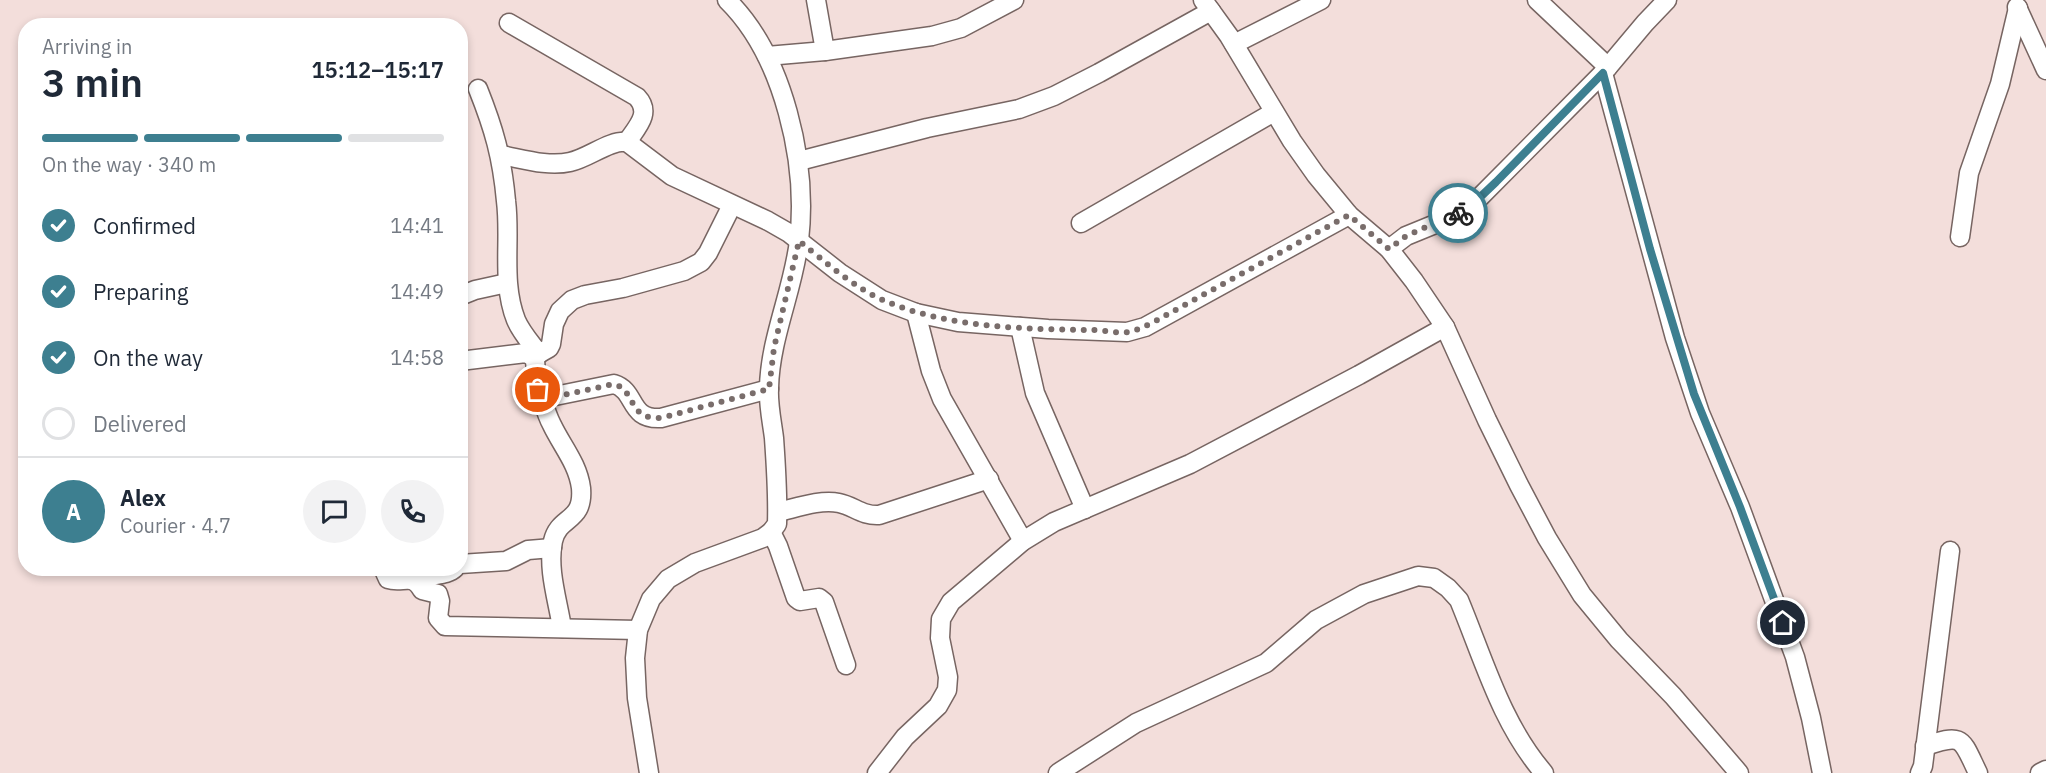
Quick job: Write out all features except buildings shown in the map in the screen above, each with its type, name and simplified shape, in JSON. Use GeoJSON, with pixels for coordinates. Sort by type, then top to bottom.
{"type":"FeatureCollection","features":[{"type":"Feature","properties":{"kind":"street"},"geometry":{"type":"LineString","coordinates":[[649,773],[637,698],[635,658],[638,630],[651,598],[668,579],[695,563],[763,538],[777,524],[774,439],[769,389],[774,348],[799,241],[799,161],[789,118],[767,56],[743,16],[727,0]]}},
{"type":"Feature","properties":{"kind":"street"},"geometry":{"type":"LineString","coordinates":[[816,0],[825,51]]}},
{"type":"Feature","properties":{"kind":"street"},"geometry":{"type":"LineString","coordinates":[[767,56],[825,51],[932,36],[962,28],[1014,0]]}},
{"type":"Feature","properties":{"kind":"street"},"geometry":{"type":"LineString","coordinates":[[1234,44],[1321,0]]}},
{"type":"Feature","properties":{"kind":"street"},"geometry":{"type":"LineString","coordinates":[[1537,0],[1606,70],[1675,338],[1700,413],[1740,507],[1796,657],[1822,773]]}},
{"type":"Feature","properties":{"kind":"street"},"geometry":{"type":"LineString","coordinates":[[1389,249],[1406,236],[1450,218],[1475,202],[1606,70],[1667,0]]}},
{"type":"Feature","properties":{"kind":"street"},"geometry":{"type":"LineString","coordinates":[[2016,4],[2046,70]]}},
{"type":"Feature","properties":{"kind":"street"},"geometry":{"type":"LineString","coordinates":[[1960,237],[1969,172],[2000,84],[2016,4]]}},
{"type":"Feature","properties":{"kind":"street"},"geometry":{"type":"LineString","coordinates":[[799,161],[1028,105],[1054,96],[1100,73],[1207,6],[1234,44],[1274,112],[1316,175],[1349,215],[1389,249],[1445,327],[1519,485],[1547,538],[1582,595],[1619,640],[1672,696],[1739,773]]}},
{"type":"Feature","properties":{"kind":"street"},"geometry":{"type":"LineString","coordinates":[[509,23],[637,97],[645,112],[642,121],[627,142]]}},
{"type":"Feature","properties":{"kind":"street"},"geometry":{"type":"LineString","coordinates":[[478,89],[494,129],[501,155],[507,203],[507,284],[516,321],[536,355],[541,395],[552,427],[567,450],[577,472],[581,489],[576,514],[557,530],[552,548],[552,566],[562,628]]}},
{"type":"Feature","properties":{"kind":"street"},"geometry":{"type":"LineString","coordinates":[[1081,223],[1274,112]]}},
{"type":"Feature","properties":{"kind":"street"},"geometry":{"type":"LineString","coordinates":[[501,155],[545,163],[569,163],[620,141],[627,142],[672,176],[768,221],[882,300],[916,313],[958,322],[1020,327],[1127,332],[1144,327],[1349,215]]}},
{"type":"Feature","properties":{"kind":"street"},"geometry":{"type":"LineString","coordinates":[[468,360],[526,353],[536,355],[549,348],[554,324],[560,310],[572,300],[684,271],[701,262],[708,253],[732,205]]}},
{"type":"Feature","properties":{"kind":"street"},"geometry":{"type":"LineString","coordinates":[[468,293],[484,287],[507,284]]}},
{"type":"Feature","properties":{"kind":"street"},"geometry":{"type":"LineString","coordinates":[[916,313],[931,371],[942,399],[1023,541]]}},
{"type":"Feature","properties":{"kind":"street"},"geometry":{"type":"LineString","coordinates":[[1020,327],[1035,393],[1084,509]]}},
{"type":"Feature","properties":{"kind":"street"},"geometry":{"type":"LineString","coordinates":[[877,773],[905,738],[938,706],[947,690],[948,677],[940,638],[941,619],[951,602],[1023,541],[1054,522],[1190,464],[1445,327]]}},
{"type":"Feature","properties":{"kind":"street"},"geometry":{"type":"LineString","coordinates":[[541,395],[550,398],[614,384],[625,391],[639,414],[649,419],[661,418],[769,389]]}},
{"type":"Feature","properties":{"kind":"street"},"geometry":{"type":"LineString","coordinates":[[778,512],[821,503],[837,503],[869,516],[879,515],[989,479]]}},
{"type":"Feature","properties":{"kind":"street"},"geometry":{"type":"LineString","coordinates":[[771,532],[786,566],[796,598],[800,601],[819,598],[824,602],[846,665]]}},
{"type":"Feature","properties":{"kind":"street"},"geometry":{"type":"LineString","coordinates":[[468,564],[497,563],[528,550],[552,548]]}},
{"type":"Feature","properties":{"kind":"street"},"geometry":{"type":"LineString","coordinates":[[1920,773],[1923,766],[1950,551]]}},
{"type":"Feature","properties":{"kind":"street"},"geometry":{"type":"LineString","coordinates":[[387,576],[392,581],[410,579],[416,581],[426,593],[433,592],[440,597],[438,618],[445,626],[638,630]]}},
{"type":"Feature","properties":{"kind":"street"},"geometry":{"type":"LineString","coordinates":[[416,581],[428,576]]}},
{"type":"Feature","properties":{"kind":"street"},"geometry":{"type":"LineString","coordinates":[[1058,773],[1136,723],[1266,663],[1316,620],[1335,609],[1364,594],[1418,576],[1434,578],[1448,588],[1458,600],[1498,702],[1518,738],[1544,773]]}},
{"type":"Feature","properties":{"kind":"street"},"geometry":{"type":"LineString","coordinates":[[1925,746],[1950,738],[1957,739],[1967,750],[1978,773]]}},
{"type":"Feature","properties":{"kind":"street"},"geometry":{"type":"LineString","coordinates":[[2040,773],[2046,770]]}},
{"type":"Feature","properties":{"kind":"way so far"},"geometry":{"type":"LineString","coordinates":[[538,390],[545,398],[550,398],[614,384],[625,391],[639,414],[649,419],[661,418],[769,389],[774,348],[799,241],[840,273],[882,300],[916,313],[958,322],[1127,332],[1144,327],[1349,215],[1389,249],[1406,236],[1458,213]]}},
{"type":"Feature","properties":{"kind":"route"},"geometry":{"type":"LineString","coordinates":[[1458,213],[1475,202],[1496,182],[1603,73],[1675,338],[1700,413],[1740,507],[1783,623]]}}]}
